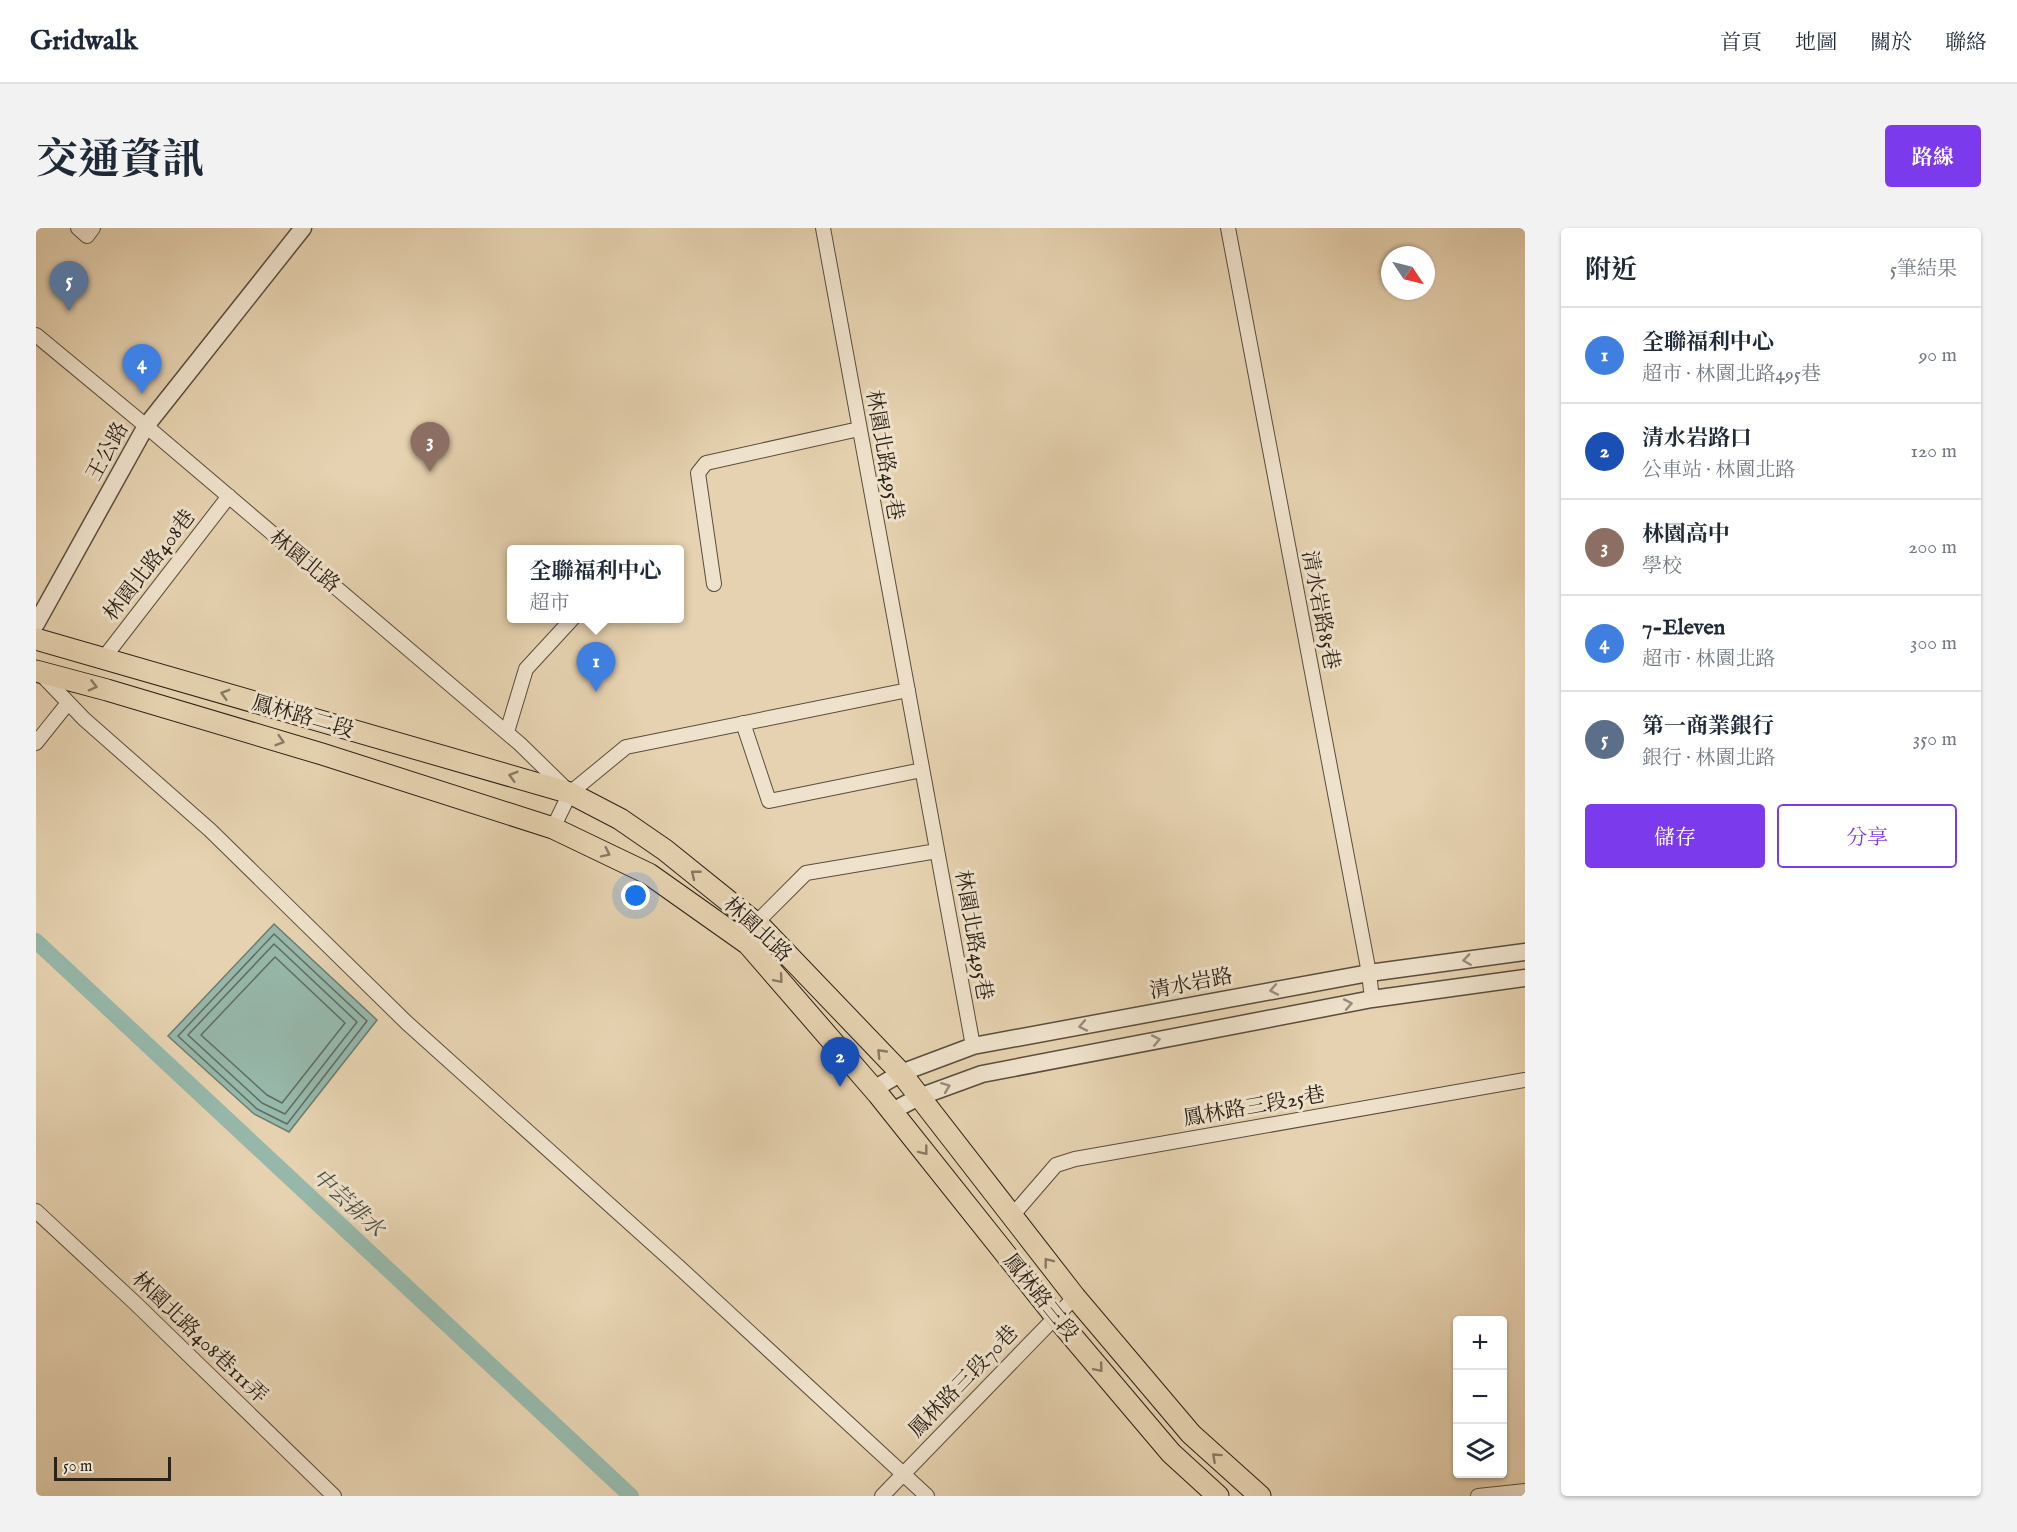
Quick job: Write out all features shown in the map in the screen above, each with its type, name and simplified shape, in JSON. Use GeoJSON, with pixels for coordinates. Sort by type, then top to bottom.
{"type":"FeatureCollection","features":[{"type":"Feature","properties":{"kind":"main road","name":"鳳林路二段"},"geometry":{"type":"LineString","coordinates":[[36,639],[570,792]]}},
{"type":"Feature","properties":{"kind":"main road","name":"鳳林路二段"},"geometry":{"type":"LineString","coordinates":[[37,672],[107,690],[311,751],[553,828]]}},
{"type":"Feature","properties":{"kind":"main road","name":"林園北路"},"geometry":{"type":"LineString","coordinates":[[570,792],[620,819],[665,850],[756,923],[901,1073],[919,1097]]}},
{"type":"Feature","properties":{"kind":"main road","name":"林園北路"},"geometry":{"type":"LineString","coordinates":[[553,828],[649,874],[748,944],[874,1089]]}},
{"type":"Feature","properties":{"kind":"main road","name":"鳳林路三段"},"geometry":{"type":"LineString","coordinates":[[874,1089],[1055,1316],[1171,1453],[1218,1496]]}},
{"type":"Feature","properties":{"kind":"main road","name":"鳳林路三段"},"geometry":{"type":"LineString","coordinates":[[919,1097],[1075,1297],[1191,1434],[1260,1496]]}},
{"type":"Feature","properties":{"kind":"street"},"geometry":{"type":"LineString","coordinates":[[78,228],[87,236],[93,228]]}},
{"type":"Feature","properties":{"kind":"street","name":"王公路"},"geometry":{"type":"LineString","coordinates":[[36,624],[146,426],[303,228]]}},
{"type":"Feature","properties":{"kind":"street","name":"林園北路495巷"},"geometry":{"type":"LineString","coordinates":[[823,228],[973,1046]]}},
{"type":"Feature","properties":{"kind":"street","name":"清水岩路85巷"},"geometry":{"type":"LineString","coordinates":[[1228,228],[1369,973],[1372,999]]}},
{"type":"Feature","properties":{"kind":"street","name":"林園北路"},"geometry":{"type":"LineString","coordinates":[[36,335],[507,732],[570,792]]}},
{"type":"Feature","properties":{"kind":"street"},"geometry":{"type":"LineString","coordinates":[[714,584],[698,473],[706,463],[859,429]]}},
{"type":"Feature","properties":{"kind":"street","name":"林園北路408巷"},"geometry":{"type":"LineString","coordinates":[[103,659],[229,496]]}},
{"type":"Feature","properties":{"kind":"street"},"geometry":{"type":"LineString","coordinates":[[507,732],[526,669],[568,623]]}},
{"type":"Feature","properties":{"kind":"street"},"geometry":{"type":"LineString","coordinates":[[37,672],[68,703],[210,830],[407,1023],[681,1269],[927,1496]]}},
{"type":"Feature","properties":{"kind":"street"},"geometry":{"type":"LineString","coordinates":[[553,828],[570,792],[626,747],[908,690]]}},
{"type":"Feature","properties":{"kind":"street"},"geometry":{"type":"LineString","coordinates":[[36,743],[68,703]]}},
{"type":"Feature","properties":{"kind":"street"},"geometry":{"type":"LineString","coordinates":[[743,723],[769,801],[922,770]]}},
{"type":"Feature","properties":{"kind":"street"},"geometry":{"type":"LineString","coordinates":[[756,923],[806,873],[937,850]]}},
{"type":"Feature","properties":{"kind":"street","name":"清水岩路"},"geometry":{"type":"LineString","coordinates":[[874,1089],[901,1073],[973,1046],[1369,973],[1525,952]]}},
{"type":"Feature","properties":{"kind":"street"},"geometry":{"type":"LineString","coordinates":[[892,1111],[919,1097],[982,1074],[1372,999],[1525,978]]}},
{"type":"Feature","properties":{"kind":"street","name":"鳳林路三段25巷"},"geometry":{"type":"LineString","coordinates":[[1012,1216],[1056,1165],[1075,1159],[1525,1080]]}},
{"type":"Feature","properties":{"kind":"street","name":"林園北路408巷111弄"},"geometry":{"type":"LineString","coordinates":[[36,1211],[134,1302],[334,1496]]}},
{"type":"Feature","properties":{"kind":"street","name":"鳳林路三段70巷"},"geometry":{"type":"LineString","coordinates":[[882,1496],[1075,1297]]}},
{"type":"Feature","properties":{"kind":"street"},"geometry":{"type":"LineString","coordinates":[[1478,1496],[1525,1491]]}},
{"type":"Feature","properties":{"kind":"water"},"geometry":{"type":"Polygon","coordinates":[[[274,924],[377,1020],[289,1132],[254,1114],[168,1036],[274,924]]]}},
{"type":"Feature","properties":{"kind":"waterway","name":"中芸排水"},"geometry":{"type":"LineString","coordinates":[[36,941],[631,1496]]}},
{"type":"Feature","properties":{"kind":"place","name":"第一商業銀行"},"geometry":{"type":"Point","coordinates":[69,311]}},
{"type":"Feature","properties":{"kind":"place","name":"7-Eleven"},"geometry":{"type":"Point","coordinates":[142,394]}},
{"type":"Feature","properties":{"kind":"place","name":"林園高中"},"geometry":{"type":"Point","coordinates":[430,472]}},
{"type":"Feature","properties":{"kind":"place","name":"全聯福利中心"},"geometry":{"type":"Point","coordinates":[596,692]}},
{"type":"Feature","properties":{"kind":"place","name":"清水岩路口"},"geometry":{"type":"Point","coordinates":[840,1087]}}]}
